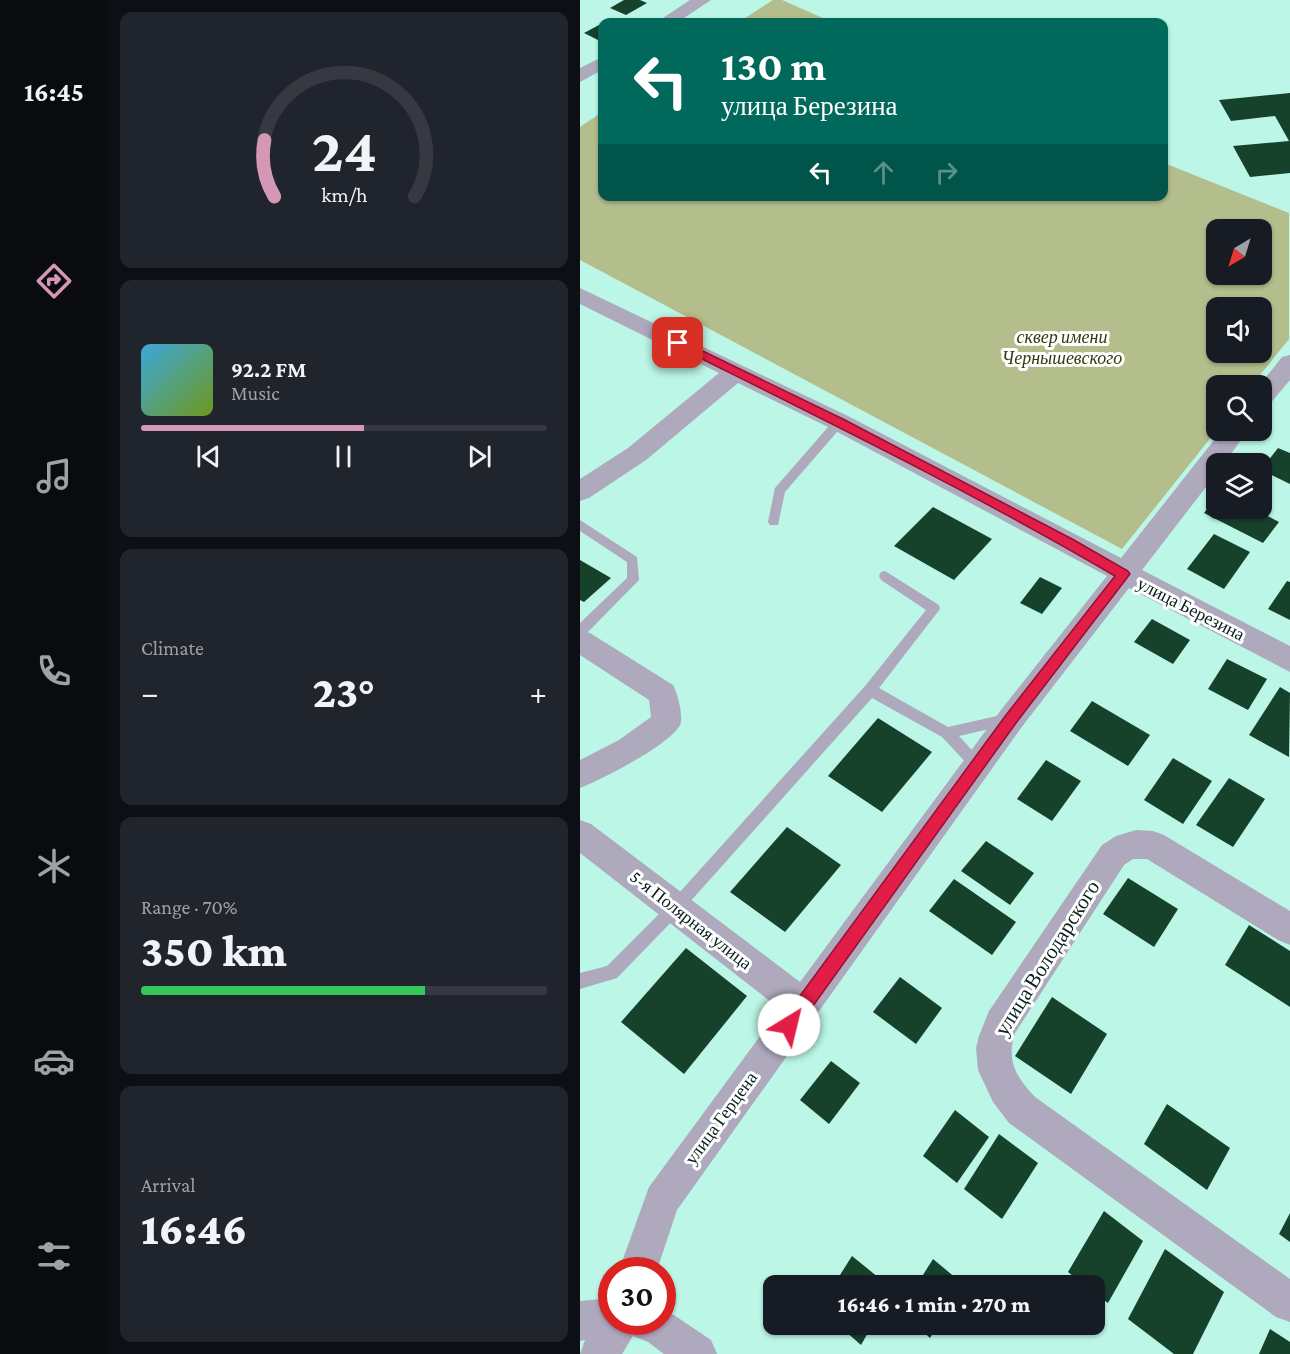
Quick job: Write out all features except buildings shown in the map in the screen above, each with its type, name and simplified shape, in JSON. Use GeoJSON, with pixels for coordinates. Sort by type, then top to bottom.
{"type":"FeatureCollection","features":[{"type":"Feature","properties":{"kind":"street"},"geometry":{"type":"LineString","coordinates":[[673,18],[702,0]]}},
{"type":"Feature","properties":{"kind":"street"},"geometry":{"type":"LineString","coordinates":[[580,76],[598,65]]}},
{"type":"Feature","properties":{"kind":"street","name":"улица Березина"},"geometry":{"type":"LineString","coordinates":[[580,295],[839,422],[1070,543],[1123,574],[1290,660]]}},
{"type":"Feature","properties":{"kind":"street"},"geometry":{"type":"LineString","coordinates":[[1272,385],[1290,363]]}},
{"type":"Feature","properties":{"kind":"street"},"geometry":{"type":"LineString","coordinates":[[580,491],[637,454],[737,371]]}},
{"type":"Feature","properties":{"kind":"street","name":"улица Герцена"},"geometry":{"type":"LineString","coordinates":[[642,1257],[662,1200],[1011,719],[1227,441]]}},
{"type":"Feature","properties":{"kind":"street"},"geometry":{"type":"LineString","coordinates":[[580,641],[663,694],[666,722],[629,749],[580,775]]}},
{"type":"Feature","properties":{"kind":"street","name":"5-я Полярная улица"},"geometry":{"type":"LineString","coordinates":[[580,834],[803,1005]]}},
{"type":"Feature","properties":{"kind":"street","name":"улица Володарского"},"geometry":{"type":"LineString","coordinates":[[1290,929],[1153,845],[1138,843],[1122,847],[1113,855],[1002,1023],[994,1040],[993,1066],[1004,1091],[1022,1110],[1290,1304]]}},
{"type":"Feature","properties":{"kind":"street"},"geometry":{"type":"LineString","coordinates":[[580,1321],[598,1319]]}},
{"type":"Feature","properties":{"kind":"street"},"geometry":{"type":"LineString","coordinates":[[599,1354],[611,1335]]}},
{"type":"Feature","properties":{"kind":"street"},"geometry":{"type":"LineString","coordinates":[[671,1335],[697,1354]]}},
{"type":"Feature","properties":{"kind":"lane"},"geometry":{"type":"LineString","coordinates":[[774,522],[779,490],[839,422]]}},
{"type":"Feature","properties":{"kind":"lane"},"geometry":{"type":"LineString","coordinates":[[580,525],[633,560],[633,580],[580,631]]}},
{"type":"Feature","properties":{"kind":"lane"},"geometry":{"type":"LineString","coordinates":[[580,981],[612,973],[675,908],[870,690],[934,609],[885,576]]}},
{"type":"Feature","properties":{"kind":"lane"},"geometry":{"type":"LineString","coordinates":[[870,690],[947,733],[977,765]]}},
{"type":"Feature","properties":{"kind":"lane"},"geometry":{"type":"LineString","coordinates":[[947,733],[1011,719]]}},
{"type":"Feature","properties":{"kind":"green space"},"geometry":{"type":"Polygon","coordinates":[[[773,0],[782,0],[823,18],[745,18],[773,0]]]}},
{"type":"Feature","properties":{"kind":"green space","name":"сквер имени Чернышевского"},"geometry":{"type":"Polygon","coordinates":[[[598,115],[598,201],[1168,201],[1168,165],[1289,213],[1289,339],[1272,360],[1272,297],[1206,297],[1206,363],[1270,363],[1260,375],[1206,375],[1206,441],[1208,441],[1122,549],[580,260],[580,127],[598,115]]]}},
{"type":"Feature","properties":{"kind":"route"},"geometry":{"type":"LineString","coordinates":[[678,343],[839,422],[1070,543],[1123,574],[1011,719],[789,1025]]}}]}
